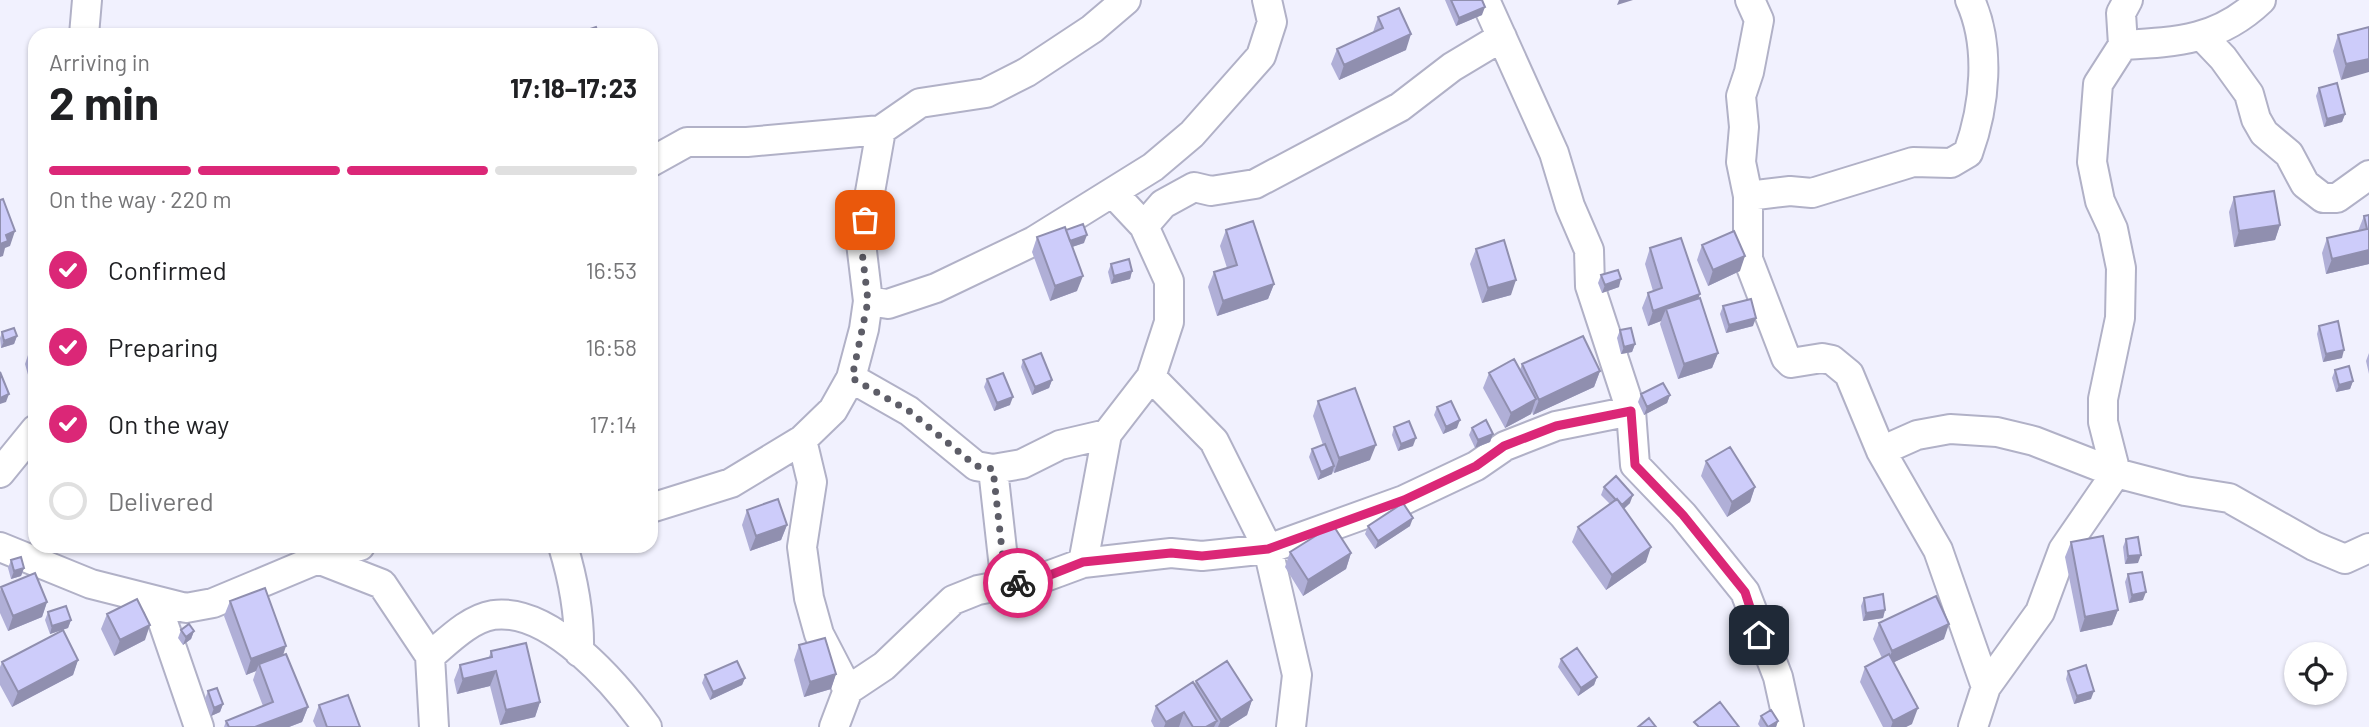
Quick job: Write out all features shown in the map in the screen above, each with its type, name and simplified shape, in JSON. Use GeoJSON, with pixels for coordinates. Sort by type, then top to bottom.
{"type":"FeatureCollection","features":[{"type":"Feature","properties":{"kind":"street"},"geometry":{"type":"LineString","coordinates":[[85,28],[87,0]]}},
{"type":"Feature","properties":{"kind":"street"},"geometry":{"type":"LineString","coordinates":[[658,158],[687,142],[747,142],[881,131],[920,103],[986,93],[1016,78],[1092,29],[1126,0]]}},
{"type":"Feature","properties":{"kind":"street"},"geometry":{"type":"LineString","coordinates":[[868,301],[888,304],[918,296],[1034,241],[1153,167],[1192,135],[1261,56],[1272,22],[1267,0]]}},
{"type":"Feature","properties":{"kind":"street"},"geometry":{"type":"LineString","coordinates":[[1485,0],[1554,153],[1570,206],[1589,250],[1590,286],[1631,411],[1635,465],[1683,515],[1745,592],[1777,677],[1789,727]]}},
{"type":"Feature","properties":{"kind":"street"},"geometry":{"type":"LineString","coordinates":[[1750,0],[1759,20],[1749,72],[1741,96],[1744,127],[1741,162],[1748,196],[1748,259],[1781,350],[1791,363],[1822,358],[1841,365],[1849,374],[1881,451],[1938,550],[1986,687]]}},
{"type":"Feature","properties":{"kind":"street"},"geometry":{"type":"LineString","coordinates":[[1748,196],[1790,191],[1812,192],[1913,162],[1951,163],[1968,153],[1976,130],[1983,75],[1979,21],[1969,0]]}},
{"type":"Feature","properties":{"kind":"street"},"geometry":{"type":"LineString","coordinates":[[1973,727],[1986,687],[2040,612],[2063,550],[2116,473],[2103,422],[2103,399],[2120,318],[2121,268],[2113,229],[2100,201],[2092,162],[2098,85],[2123,45],[2122,13],[2128,0]]}},
{"type":"Feature","properties":{"kind":"street"},"geometry":{"type":"LineString","coordinates":[[2123,45],[2180,41],[2202,36],[2240,20],[2261,0]]}},
{"type":"Feature","properties":{"kind":"street"},"geometry":{"type":"LineString","coordinates":[[2202,36],[2223,58],[2249,94],[2256,120],[2264,133],[2289,154],[2305,184],[2315,194],[2337,198],[2369,175]]}},
{"type":"Feature","properties":{"kind":"street"},"geometry":{"type":"LineString","coordinates":[[1144,226],[1163,204],[1194,187],[1219,190],[1255,184],[1400,107],[1452,67],[1502,37]]}},
{"type":"Feature","properties":{"kind":"street"},"geometry":{"type":"LineString","coordinates":[[658,506],[731,483],[802,440],[832,410],[852,378],[868,301],[861,243],[881,131]]}},
{"type":"Feature","properties":{"kind":"street"},"geometry":{"type":"LineString","coordinates":[[1192,135],[1194,187]]}},
{"type":"Feature","properties":{"kind":"street"},"geometry":{"type":"LineString","coordinates":[[1083,562],[1107,434],[1152,377],[1169,322],[1169,281],[1144,226],[1113,193]]}},
{"type":"Feature","properties":{"kind":"street"},"geometry":{"type":"LineString","coordinates":[[1152,377],[1214,441],[1268,549],[1297,675],[1291,727]]}},
{"type":"Feature","properties":{"kind":"street"},"geometry":{"type":"LineString","coordinates":[[852,378],[909,411],[976,466],[993,469],[1022,464],[1060,445],[1107,434]]}},
{"type":"Feature","properties":{"kind":"street"},"geometry":{"type":"LineString","coordinates":[[834,727],[848,690],[884,666],[953,600],[978,590],[1045,577],[1083,562],[1171,553],[1202,556],[1268,549],[1404,500],[1476,466],[1504,446],[1556,426],[1631,411]]}},
{"type":"Feature","properties":{"kind":"street"},"geometry":{"type":"LineString","coordinates":[[1881,451],[1917,435],[1950,429],[1997,432],[2034,441],[2116,473],[2185,491],[2229,498],[2314,546],[2345,559],[2369,548]]}},
{"type":"Feature","properties":{"kind":"street"},"geometry":{"type":"LineString","coordinates":[[0,473],[28,439]]}},
{"type":"Feature","properties":{"kind":"street"},"geometry":{"type":"LineString","coordinates":[[802,440],[812,482],[802,547],[808,598],[819,634],[848,690]]}},
{"type":"Feature","properties":{"kind":"street"},"geometry":{"type":"LineString","coordinates":[[993,469],[1006,586]]}},
{"type":"Feature","properties":{"kind":"street"},"geometry":{"type":"LineString","coordinates":[[0,547],[91,584],[186,608],[213,603],[337,553]]}},
{"type":"Feature","properties":{"kind":"street"},"geometry":{"type":"LineString","coordinates":[[565,553],[575,586],[580,625],[579,652]]}},
{"type":"Feature","properties":{"kind":"street"},"geometry":{"type":"LineString","coordinates":[[318,559],[383,584],[430,656],[434,727]]}},
{"type":"Feature","properties":{"kind":"street"},"geometry":{"type":"LineString","coordinates":[[156,602],[199,727]]}},
{"type":"Feature","properties":{"kind":"street"},"geometry":{"type":"LineString","coordinates":[[430,656],[465,627],[492,615],[521,616],[550,630],[579,652],[621,690],[647,727]]}},
{"type":"Feature","properties":{"kind":"building"},"geometry":{"type":"Polygon","coordinates":[[[1451,0],[1482,0],[1485,7],[1459,18],[1451,0]]]}},
{"type":"Feature","properties":{"kind":"building"},"geometry":{"type":"Polygon","coordinates":[[[1399,8],[1411,34],[1344,65],[1337,49],[1383,28],[1378,17],[1399,8]]]}},
{"type":"Feature","properties":{"kind":"building"},"geometry":{"type":"Polygon","coordinates":[[[2369,27],[2369,59],[2346,64],[2338,35],[2369,27]]]}},
{"type":"Feature","properties":{"kind":"building"},"geometry":{"type":"Polygon","coordinates":[[[2337,83],[2345,114],[2327,119],[2319,88],[2337,83]]]}},
{"type":"Feature","properties":{"kind":"building"},"geometry":{"type":"Polygon","coordinates":[[[2274,191],[2280,225],[2239,231],[2234,197],[2274,191]]]}},
{"type":"Feature","properties":{"kind":"building"},"geometry":{"type":"Polygon","coordinates":[[[3,199],[15,231],[6,235],[8,241],[0,244],[0,200],[3,199]]]}},
{"type":"Feature","properties":{"kind":"building"},"geometry":{"type":"Polygon","coordinates":[[[2369,215],[2369,250],[2332,259],[2327,238],[2367,229],[2364,216],[2369,215]]]}},
{"type":"Feature","properties":{"kind":"building"},"geometry":{"type":"Polygon","coordinates":[[[1253,221],[1274,284],[1223,301],[1214,272],[1237,265],[1226,230],[1253,221]]]}},
{"type":"Feature","properties":{"kind":"building"},"geometry":{"type":"Polygon","coordinates":[[[1083,224],[1087,235],[1070,241],[1066,230],[1083,224]]]}},
{"type":"Feature","properties":{"kind":"building"},"geometry":{"type":"Polygon","coordinates":[[[1065,227],[1083,276],[1055,286],[1037,237],[1065,227]]]}},
{"type":"Feature","properties":{"kind":"building"},"geometry":{"type":"Polygon","coordinates":[[[1734,231],[1745,256],[1713,270],[1702,245],[1734,231]]]}},
{"type":"Feature","properties":{"kind":"building"},"geometry":{"type":"Polygon","coordinates":[[[1681,238],[1700,294],[1653,311],[1648,293],[1662,288],[1650,248],[1681,238]]]}},
{"type":"Feature","properties":{"kind":"building"},"geometry":{"type":"Polygon","coordinates":[[[1504,240],[1516,280],[1488,288],[1476,249],[1504,240]]]}},
{"type":"Feature","properties":{"kind":"building"},"geometry":{"type":"Polygon","coordinates":[[[1129,259],[1132,271],[1114,276],[1111,264],[1129,259]]]}},
{"type":"Feature","properties":{"kind":"building"},"geometry":{"type":"Polygon","coordinates":[[[1618,270],[1621,279],[1605,285],[1601,275],[1618,270]]]}},
{"type":"Feature","properties":{"kind":"building"},"geometry":{"type":"Polygon","coordinates":[[[1700,298],[1718,353],[1684,364],[1666,309],[1700,298]]]}},
{"type":"Feature","properties":{"kind":"building"},"geometry":{"type":"Polygon","coordinates":[[[1751,299],[1756,318],[1729,325],[1723,306],[1751,299]]]}},
{"type":"Feature","properties":{"kind":"building"},"geometry":{"type":"Polygon","coordinates":[[[2338,321],[2344,350],[2326,354],[2319,326],[2338,321]]]}},
{"type":"Feature","properties":{"kind":"building"},"geometry":{"type":"Polygon","coordinates":[[[14,328],[17,336],[4,341],[2,332],[14,328]]]}},
{"type":"Feature","properties":{"kind":"building"},"geometry":{"type":"Polygon","coordinates":[[[1631,328],[1635,344],[1624,347],[1620,330],[1631,328]]]}},
{"type":"Feature","properties":{"kind":"building"},"geometry":{"type":"Polygon","coordinates":[[[1583,336],[1600,371],[1539,400],[1522,364],[1583,336]]]}},
{"type":"Feature","properties":{"kind":"building"},"geometry":{"type":"Polygon","coordinates":[[[1041,353],[1052,380],[1035,387],[1023,360],[1041,353]]]}},
{"type":"Feature","properties":{"kind":"building"},"geometry":{"type":"Polygon","coordinates":[[[1514,359],[1536,399],[1511,413],[1489,373],[1514,359]]]}},
{"type":"Feature","properties":{"kind":"building"},"geometry":{"type":"Polygon","coordinates":[[[2349,366],[2353,381],[2339,385],[2335,370],[2349,366]]]}},
{"type":"Feature","properties":{"kind":"building"},"geometry":{"type":"Polygon","coordinates":[[[0,372],[9,394],[0,398],[0,372]]]}},
{"type":"Feature","properties":{"kind":"building"},"geometry":{"type":"Polygon","coordinates":[[[1003,373],[1013,397],[997,403],[987,379],[1003,373]]]}},
{"type":"Feature","properties":{"kind":"building"},"geometry":{"type":"Polygon","coordinates":[[[1663,383],[1670,395],[1647,407],[1641,394],[1663,383]]]}},
{"type":"Feature","properties":{"kind":"building"},"geometry":{"type":"Polygon","coordinates":[[[1355,388],[1376,445],[1339,458],[1318,401],[1355,388]]]}},
{"type":"Feature","properties":{"kind":"building"},"geometry":{"type":"Polygon","coordinates":[[[1451,401],[1460,420],[1446,427],[1437,407],[1451,401]]]}},
{"type":"Feature","properties":{"kind":"building"},"geometry":{"type":"Polygon","coordinates":[[[1486,420],[1493,434],[1478,440],[1472,428],[1486,420]]]}},
{"type":"Feature","properties":{"kind":"building"},"geometry":{"type":"Polygon","coordinates":[[[1409,421],[1416,438],[1401,444],[1394,427],[1409,421]]]}},
{"type":"Feature","properties":{"kind":"building"},"geometry":{"type":"Polygon","coordinates":[[[1325,444],[1334,466],[1321,472],[1312,449],[1325,444]]]}},
{"type":"Feature","properties":{"kind":"building"},"geometry":{"type":"Polygon","coordinates":[[[1730,447],[1755,487],[1732,502],[1706,461],[1730,447]]]}},
{"type":"Feature","properties":{"kind":"building"},"geometry":{"type":"Polygon","coordinates":[[[1616,476],[1633,495],[1622,505],[1604,487],[1616,476]]]}},
{"type":"Feature","properties":{"kind":"building"},"geometry":{"type":"Polygon","coordinates":[[[778,499],[787,525],[756,536],[747,510],[778,499]]]}},
{"type":"Feature","properties":{"kind":"building"},"geometry":{"type":"Polygon","coordinates":[[[1617,499],[1651,547],[1612,575],[1578,527],[1617,499]]]}},
{"type":"Feature","properties":{"kind":"building"},"geometry":{"type":"Polygon","coordinates":[[[1403,503],[1413,518],[1378,541],[1368,526],[1403,503]]]}},
{"type":"Feature","properties":{"kind":"building"},"geometry":{"type":"Polygon","coordinates":[[[1333,525],[1351,553],[1308,580],[1290,552],[1333,525]]]}},
{"type":"Feature","properties":{"kind":"building"},"geometry":{"type":"Polygon","coordinates":[[[2103,536],[2118,610],[2085,617],[2071,542],[2103,536]]]}},
{"type":"Feature","properties":{"kind":"building"},"geometry":{"type":"Polygon","coordinates":[[[2138,537],[2141,555],[2128,556],[2126,539],[2138,537]]]}},
{"type":"Feature","properties":{"kind":"building"},"geometry":{"type":"Polygon","coordinates":[[[21,557],[24,568],[14,571],[11,560],[21,557]]]}},
{"type":"Feature","properties":{"kind":"building"},"geometry":{"type":"Polygon","coordinates":[[[2142,572],[2146,592],[2132,595],[2128,574],[2142,572]]]}},
{"type":"Feature","properties":{"kind":"building"},"geometry":{"type":"Polygon","coordinates":[[[35,573],[47,602],[13,616],[1,587],[35,573]]]}},
{"type":"Feature","properties":{"kind":"building"},"geometry":{"type":"Polygon","coordinates":[[[265,588],[286,646],[251,659],[230,601],[265,588]]]}},
{"type":"Feature","properties":{"kind":"building"},"geometry":{"type":"Polygon","coordinates":[[[1883,594],[1885,610],[1866,613],[1864,598],[1883,594]]]}},
{"type":"Feature","properties":{"kind":"building"},"geometry":{"type":"Polygon","coordinates":[[[1936,596],[1949,624],[1892,651],[1879,623],[1936,596]]]}},
{"type":"Feature","properties":{"kind":"building"},"geometry":{"type":"Polygon","coordinates":[[[137,599],[150,625],[120,640],[107,614],[137,599]]]}},
{"type":"Feature","properties":{"kind":"building"},"geometry":{"type":"Polygon","coordinates":[[[66,606],[71,620],[52,626],[48,612],[66,606]]]}},
{"type":"Feature","properties":{"kind":"building"},"geometry":{"type":"Polygon","coordinates":[[[189,624],[194,631],[186,637],[181,630],[189,624]]]}},
{"type":"Feature","properties":{"kind":"building"},"geometry":{"type":"Polygon","coordinates":[[[63,630],[78,660],[18,692],[2,662],[63,630]]]}},
{"type":"Feature","properties":{"kind":"building"},"geometry":{"type":"Polygon","coordinates":[[[825,638],[836,674],[810,682],[799,645],[825,638]]]}},
{"type":"Feature","properties":{"kind":"building"},"geometry":{"type":"Polygon","coordinates":[[[526,643],[540,702],[506,710],[496,671],[463,679],[460,665],[492,657],[491,651],[526,643]]]}},
{"type":"Feature","properties":{"kind":"building"},"geometry":{"type":"Polygon","coordinates":[[[1577,648],[1597,677],[1581,688],[1561,659],[1577,648]]]}},
{"type":"Feature","properties":{"kind":"building"},"geometry":{"type":"Polygon","coordinates":[[[286,654],[308,707],[255,727],[229,727],[226,721],[273,702],[259,664],[286,654]]]}},
{"type":"Feature","properties":{"kind":"building"},"geometry":{"type":"Polygon","coordinates":[[[1889,654],[1918,708],[1893,721],[1865,667],[1889,654]]]}},
{"type":"Feature","properties":{"kind":"building"},"geometry":{"type":"Polygon","coordinates":[[[737,661],[745,678],[713,692],[705,675],[737,661]]]}},
{"type":"Feature","properties":{"kind":"building"},"geometry":{"type":"Polygon","coordinates":[[[1227,661],[1252,700],[1221,720],[1196,681],[1227,661]]]}},
{"type":"Feature","properties":{"kind":"building"},"geometry":{"type":"Polygon","coordinates":[[[2086,665],[2094,691],[2077,696],[2068,671],[2086,665]]]}},
{"type":"Feature","properties":{"kind":"building"},"geometry":{"type":"Polygon","coordinates":[[[1193,682],[1217,721],[1206,727],[1193,727],[1184,712],[1166,722],[1156,706],[1193,682]]]}},
{"type":"Feature","properties":{"kind":"building"},"geometry":{"type":"Polygon","coordinates":[[[217,688],[223,704],[214,708],[208,691],[217,688]]]}},
{"type":"Feature","properties":{"kind":"building"},"geometry":{"type":"Polygon","coordinates":[[[348,695],[360,727],[327,727],[319,705],[348,695]]]}},
{"type":"Feature","properties":{"kind":"building"},"geometry":{"type":"Polygon","coordinates":[[[1720,702],[1739,727],[1699,727],[1694,722],[1720,702]]]}},
{"type":"Feature","properties":{"kind":"building"},"geometry":{"type":"Polygon","coordinates":[[[1771,710],[1778,721],[1768,727],[1761,716],[1771,710]]]}},
{"type":"Feature","properties":{"kind":"building"},"geometry":{"type":"Polygon","coordinates":[[[1649,718],[1656,727],[1638,727],[1649,718]]]}},
{"type":"Feature","properties":{"kind":"way so far"},"geometry":{"type":"LineString","coordinates":[[865,220],[861,243],[868,301],[852,378],[909,411],[976,466],[993,469],[1006,586],[1018,583]]}},
{"type":"Feature","properties":{"kind":"route"},"geometry":{"type":"LineString","coordinates":[[1018,583],[1045,577],[1083,562],[1171,553],[1202,556],[1268,549],[1442,484],[1476,466],[1504,446],[1556,426],[1631,411],[1635,465],[1683,515],[1745,592],[1759,635]]}}]}
